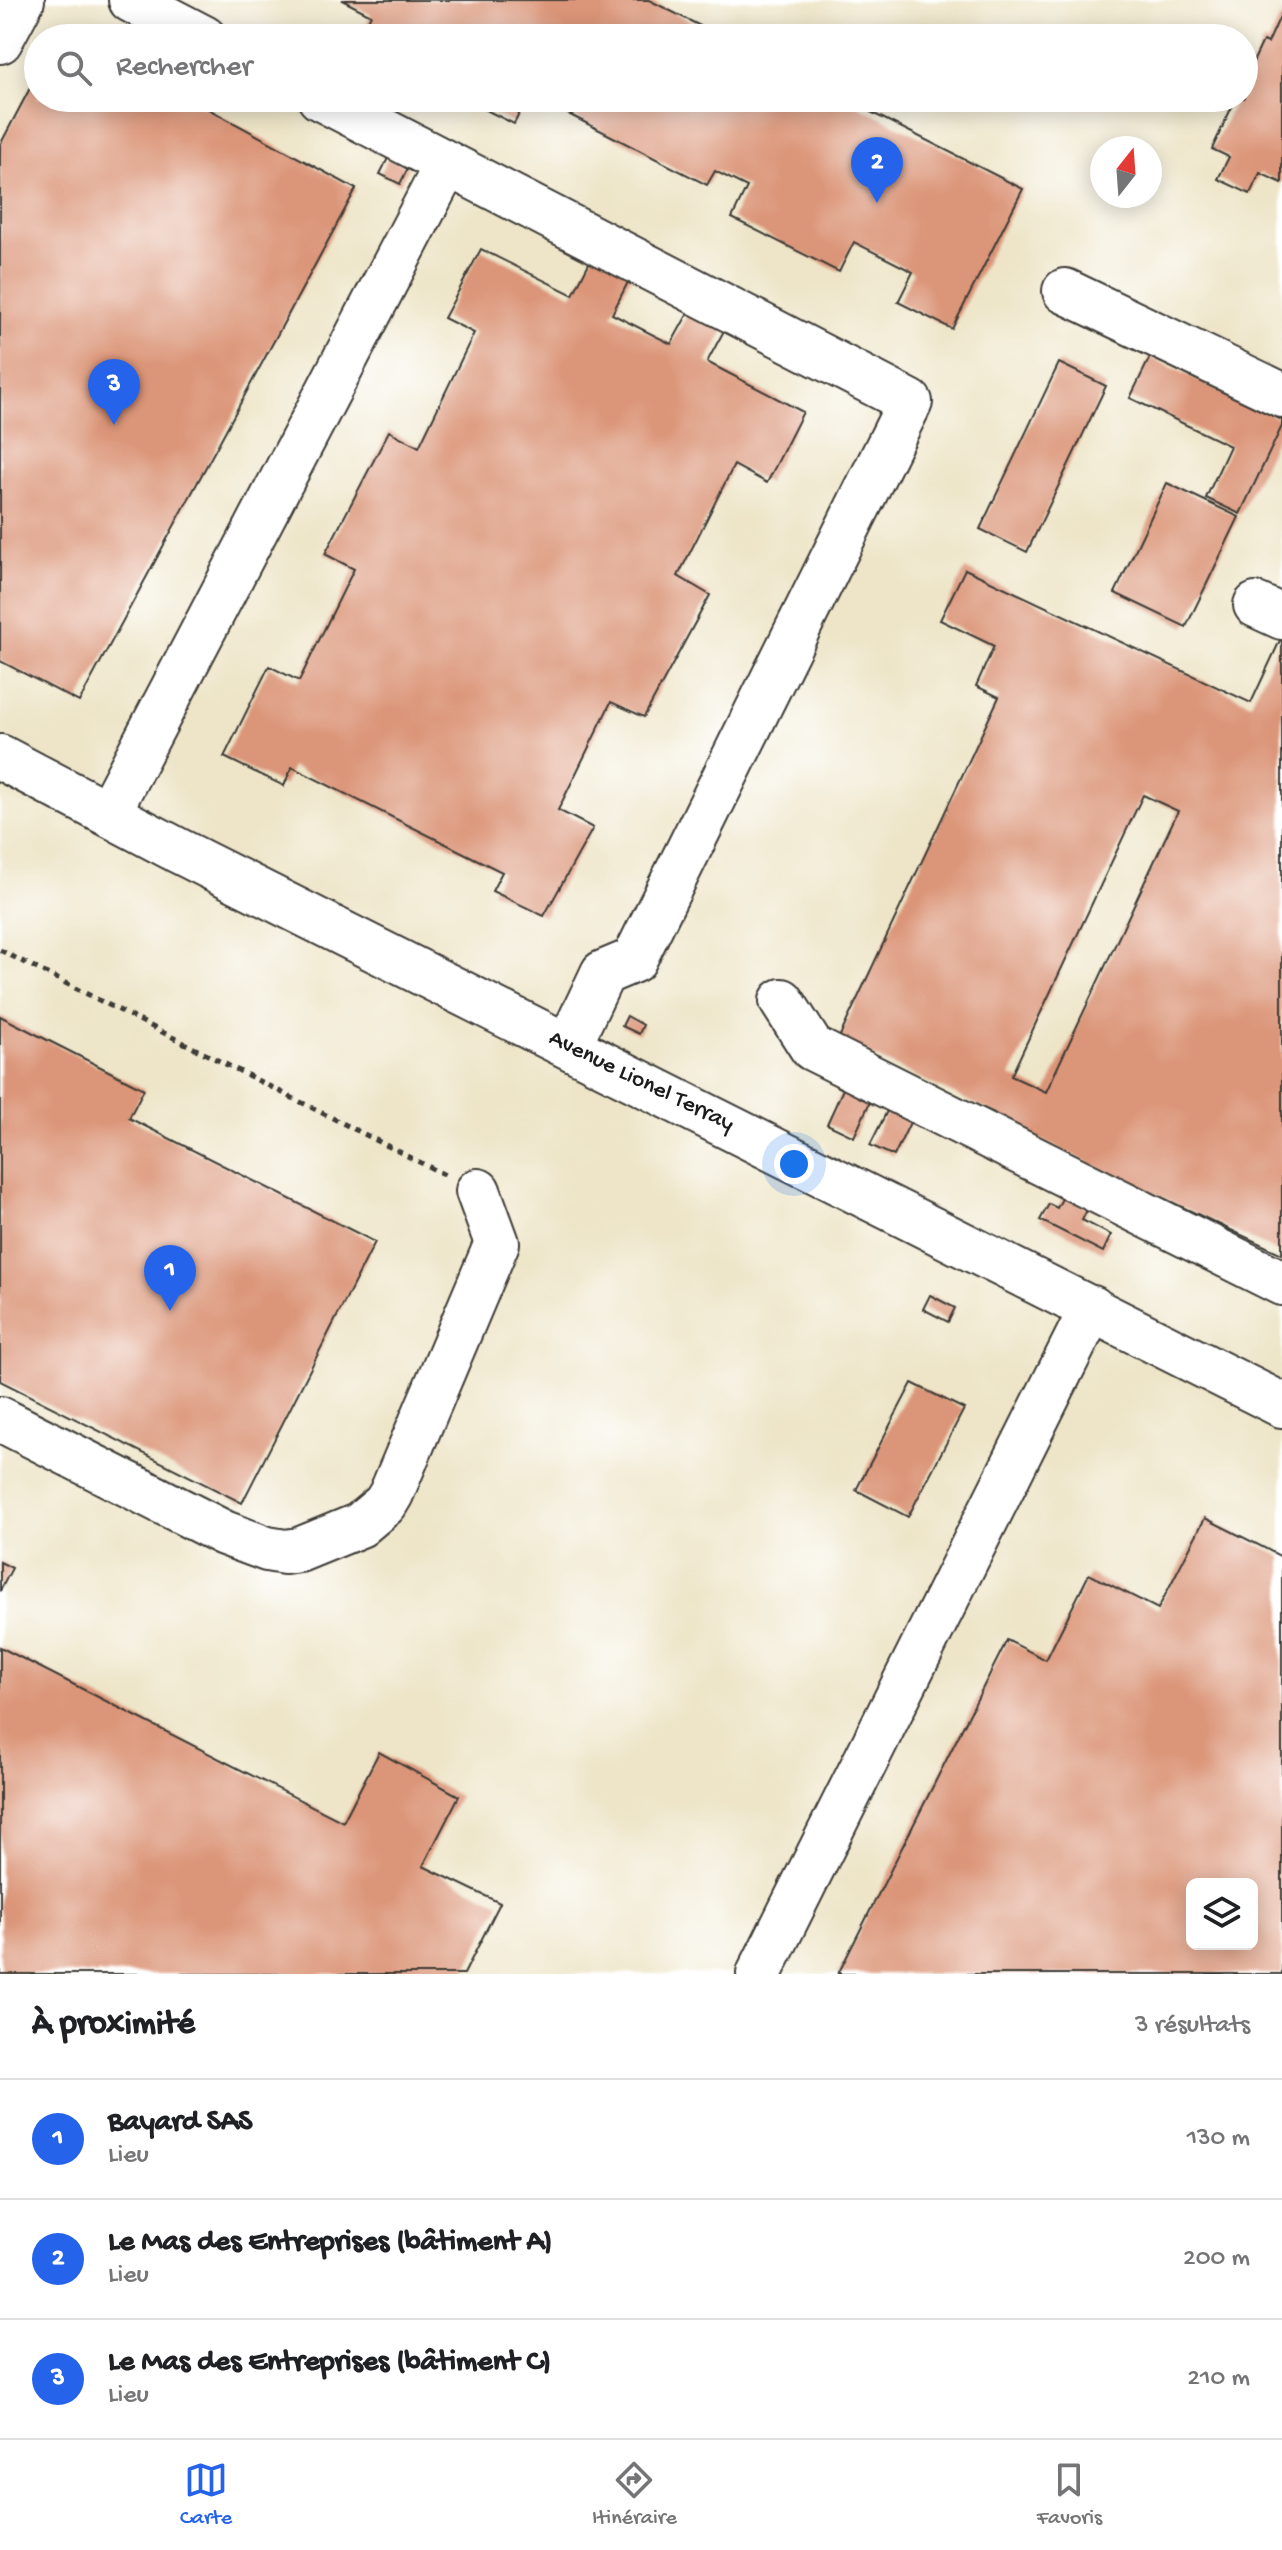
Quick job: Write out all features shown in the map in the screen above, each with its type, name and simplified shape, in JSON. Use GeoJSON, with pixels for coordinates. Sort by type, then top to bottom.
{"type":"FeatureCollection","features":[{"type":"Feature","properties":{"kind":"street"},"geometry":{"type":"LineString","coordinates":[[0,41],[22,0]]}},
{"type":"Feature","properties":{"kind":"street"},"geometry":{"type":"LineString","coordinates":[[131,0],[177,24]]}},
{"type":"Feature","properties":{"kind":"street"},"geometry":{"type":"LineString","coordinates":[[347,112],[910,402],[634,960],[603,973],[569,1045]]}},
{"type":"Feature","properties":{"kind":"street"},"geometry":{"type":"LineString","coordinates":[[108,813],[447,164]]}},
{"type":"Feature","properties":{"kind":"street"},"geometry":{"type":"LineString","coordinates":[[1065,291],[1282,395]]}},
{"type":"Feature","properties":{"kind":"street","name":"Avenue Lionel Terray"},"geometry":{"type":"LineString","coordinates":[[0,757],[1282,1405]]}},
{"type":"Feature","properties":{"kind":"street"},"geometry":{"type":"LineString","coordinates":[[782,1001],[812,1048],[1282,1283]]}},
{"type":"Feature","properties":{"kind":"street"},"geometry":{"type":"LineString","coordinates":[[0,1419],[224,1533],[267,1549],[285,1552],[299,1550],[360,1525],[385,1504],[391,1494],[497,1243],[478,1191]]}},
{"type":"Feature","properties":{"kind":"street"},"geometry":{"type":"LineString","coordinates":[[759,1974],[1092,1308]]}},
{"type":"Feature","properties":{"kind":"path"},"geometry":{"type":"LineString","coordinates":[[0,950],[478,1191]]}},
{"type":"Feature","properties":{"kind":"building"},"geometry":{"type":"Polygon","coordinates":[[[342,0],[649,0],[696,24],[366,24],[371,15],[342,0]]]}},
{"type":"Feature","properties":{"kind":"building"},"geometry":{"type":"Polygon","coordinates":[[[1282,12],[1282,183],[1260,173],[1250,194],[1218,179],[1229,157],[1212,149],[1229,112],[1258,112],[1258,52],[1263,41],[1268,43],[1282,12]]]}},
{"type":"Feature","properties":{"kind":"building"},"geometry":{"type":"Polygon","coordinates":[[[24,100],[24,112],[214,112],[356,189],[79,702],[0,661],[0,145],[24,100]]]}},
{"type":"Feature","properties":{"kind":"building"},"geometry":{"type":"Polygon","coordinates":[[[490,112],[520,112],[514,124],[490,112]]]}},
{"type":"Feature","properties":{"kind":"building"},"geometry":{"type":"Polygon","coordinates":[[[564,112],[871,112],[1023,189],[952,329],[898,302],[913,272],[854,242],[839,272],[732,218],[747,187],[715,171],[707,185],[564,112]]]}},
{"type":"Feature","properties":{"kind":"building"},"geometry":{"type":"Polygon","coordinates":[[[388,158],[408,168],[400,184],[380,174],[388,158]]]}},
{"type":"Feature","properties":{"kind":"building"},"geometry":{"type":"Polygon","coordinates":[[[597,247],[636,266],[612,314],[671,344],[696,299],[732,316],[707,362],[803,412],[767,483],[734,465],[678,576],[710,595],[644,717],[611,702],[558,810],[593,828],[544,916],[492,891],[502,872],[292,767],[284,786],[224,757],[269,666],[299,681],[354,569],[325,554],[389,431],[419,447],[474,333],[444,318],[481,249],[573,295],[597,247]]]}},
{"type":"Feature","properties":{"kind":"building"},"geometry":{"type":"Polygon","coordinates":[[[1150,357],[1282,420],[1282,426],[1240,514],[1206,498],[1230,446],[1130,398],[1150,357]]]}},
{"type":"Feature","properties":{"kind":"building"},"geometry":{"type":"Polygon","coordinates":[[[1059,363],[1106,386],[1027,552],[980,529],[1059,363]]]}},
{"type":"Feature","properties":{"kind":"building"},"geometry":{"type":"Polygon","coordinates":[[[1167,483],[1239,517],[1186,627],[1115,593],[1167,483]]]}},
{"type":"Feature","properties":{"kind":"building"},"geometry":{"type":"Polygon","coordinates":[[[965,569],[1251,703],[1282,636],[1282,1254],[992,1117],[994,1113],[838,1040],[999,697],[976,686],[994,646],[940,620],[965,569]],[[1143,795],[1011,1076],[1046,1092],[1178,811],[1143,795]]]}},
{"type":"Feature","properties":{"kind":"building"},"geometry":{"type":"Polygon","coordinates":[[[0,1016],[144,1089],[129,1118],[375,1242],[242,1503],[0,1381],[0,1016]]]}},
{"type":"Feature","properties":{"kind":"building"},"geometry":{"type":"Polygon","coordinates":[[[627,1016],[643,1025],[639,1034],[622,1026],[627,1016]]]}},
{"type":"Feature","properties":{"kind":"building"},"geometry":{"type":"Polygon","coordinates":[[[848,1078],[875,1091],[854,1137],[827,1124],[848,1078]]]}},
{"type":"Feature","properties":{"kind":"building"},"geometry":{"type":"Polygon","coordinates":[[[893,1099],[916,1110],[894,1156],[870,1145],[893,1099]]]}},
{"type":"Feature","properties":{"kind":"building"},"geometry":{"type":"Polygon","coordinates":[[[1064,1195],[1088,1208],[1082,1220],[1111,1235],[1103,1252],[1040,1220],[1049,1204],[1057,1208],[1064,1195]]]}},
{"type":"Feature","properties":{"kind":"building"},"geometry":{"type":"Polygon","coordinates":[[[930,1295],[955,1308],[948,1322],[923,1309],[930,1295]]]}},
{"type":"Feature","properties":{"kind":"building"},"geometry":{"type":"Polygon","coordinates":[[[912,1383],[964,1409],[908,1517],[856,1490],[912,1383]]]}},
{"type":"Feature","properties":{"kind":"building"},"geometry":{"type":"Polygon","coordinates":[[[1205,1518],[1282,1557],[1282,1974],[838,1974],[1007,1640],[1046,1660],[1089,1574],[1158,1609],[1205,1518]]]}},
{"type":"Feature","properties":{"kind":"building"},"geometry":{"type":"Polygon","coordinates":[[[0,1562],[12,1568],[0,1591],[0,1562]]]}},
{"type":"Feature","properties":{"kind":"building"},"geometry":{"type":"Polygon","coordinates":[[[0,1647],[343,1822],[379,1752],[459,1796],[423,1866],[500,1903],[464,1974],[0,1974],[0,1647]]]}},
{"type":"Feature","properties":{"kind":"place","name":"Le Mas des Entreprises (bâtiment A)"},"geometry":{"type":"Point","coordinates":[877,203]}},
{"type":"Feature","properties":{"kind":"place","name":"Le Mas des Entreprises (bâtiment C)"},"geometry":{"type":"Point","coordinates":[114,425]}},
{"type":"Feature","properties":{"kind":"place","name":"Bayard SAS"},"geometry":{"type":"Point","coordinates":[170,1311]}}]}
